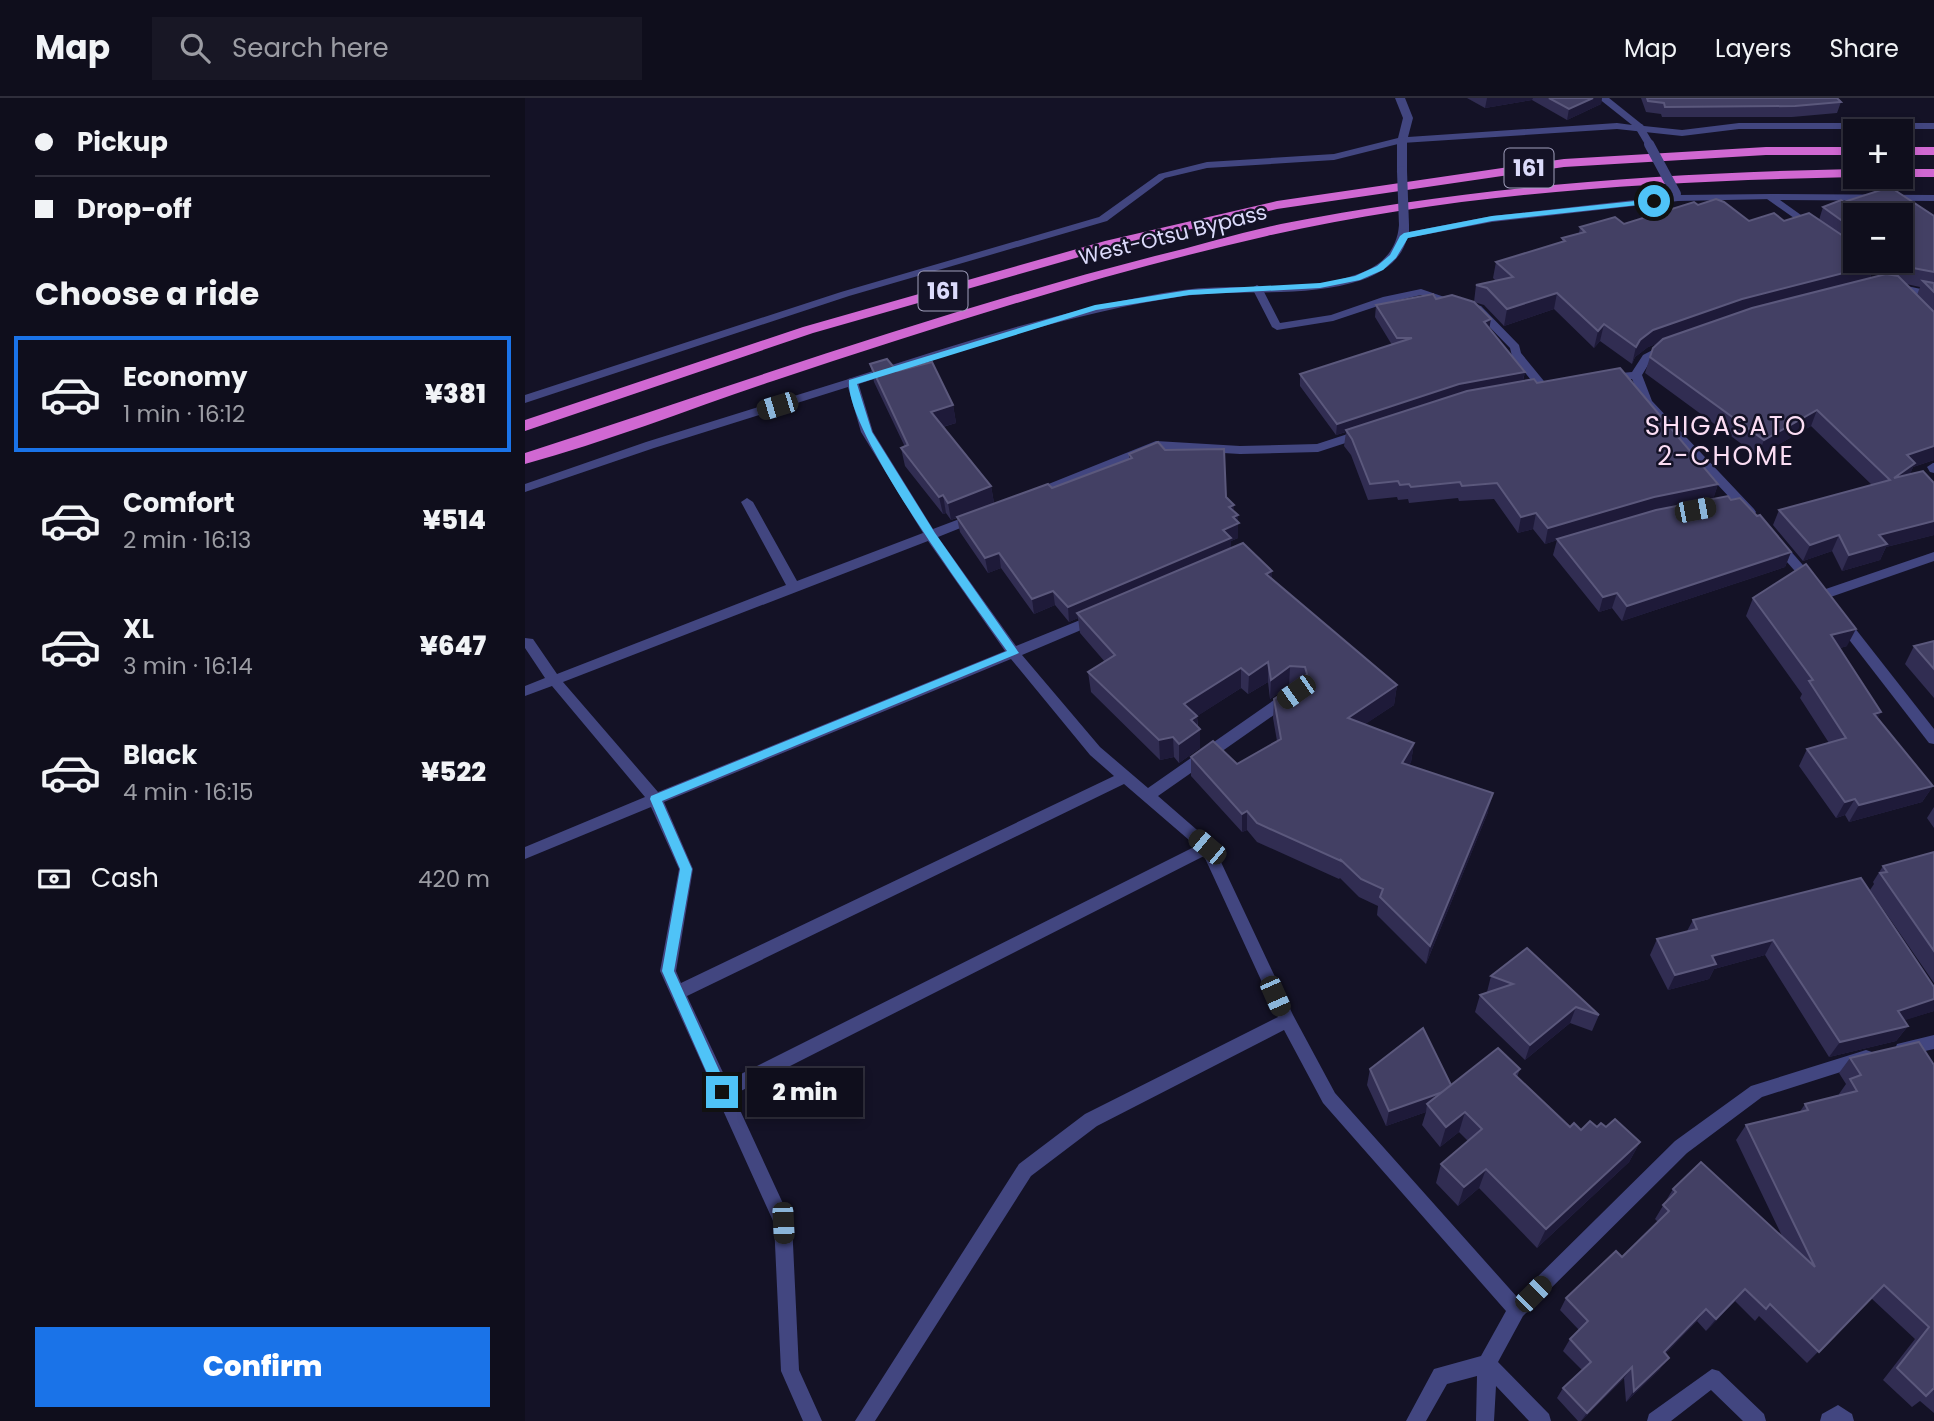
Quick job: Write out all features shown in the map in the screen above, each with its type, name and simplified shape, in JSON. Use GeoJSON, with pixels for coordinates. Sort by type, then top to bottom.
{"type":"FeatureCollection","features":[{"type":"Feature","properties":{"kind":"highway","name":"West-Otsu Bypass"},"geometry":{"type":"LineString","coordinates":[[525,426],[821,327],[1110,244],[1277,205],[1564,163],[1766,151],[1843,151]]}},
{"type":"Feature","properties":{"kind":"highway"},"geometry":{"type":"LineString","coordinates":[[1913,151],[1934,151]]}},
{"type":"Feature","properties":{"kind":"highway","name":"West-Otsu Bypass"},"geometry":{"type":"LineString","coordinates":[[525,460],[963,314],[1099,273],[1294,226],[1581,185],[1752,174],[1843,173]]}},
{"type":"Feature","properties":{"kind":"highway"},"geometry":{"type":"LineString","coordinates":[[1913,173],[1934,173]]}},
{"type":"Feature","properties":{"kind":"street"},"geometry":{"type":"LineString","coordinates":[[525,488],[650,445],[1095,308],[1189,292],[1320,286],[1357,278],[1380,268],[1400,248],[1404,231],[1402,140],[1408,118],[1400,98]]}},
{"type":"Feature","properties":{"kind":"street"},"geometry":{"type":"LineString","coordinates":[[1603,98],[1639,127],[1677,196]]}},
{"type":"Feature","properties":{"kind":"street"},"geometry":{"type":"LineString","coordinates":[[525,399],[845,294],[1103,219],[1162,176],[1207,165],[1334,157],[1402,140],[1616,126],[1682,133],[1739,126],[1934,126]]}},
{"type":"Feature","properties":{"kind":"street"},"geometry":{"type":"LineString","coordinates":[[1404,231],[1677,196],[1934,198]]}},
{"type":"Feature","properties":{"kind":"street"},"geometry":{"type":"LineString","coordinates":[[1770,197],[1823,235]]}},
{"type":"Feature","properties":{"kind":"street"},"geometry":{"type":"LineString","coordinates":[[1880,284],[1934,295]]}},
{"type":"Feature","properties":{"kind":"street"},"geometry":{"type":"LineString","coordinates":[[1895,286],[1911,302]]}},
{"type":"Feature","properties":{"kind":"street"},"geometry":{"type":"LineString","coordinates":[[1257,288],[1277,327],[1333,317],[1387,299],[1421,292],[1478,309],[1515,347],[1516,354],[1542,386]]}},
{"type":"Feature","properties":{"kind":"street"},"geometry":{"type":"LineString","coordinates":[[1675,343],[1641,361],[1636,375],[1647,402],[1734,502],[1758,522]]}},
{"type":"Feature","properties":{"kind":"street"},"geometry":{"type":"LineString","coordinates":[[1595,380],[1636,375]]}},
{"type":"Feature","properties":{"kind":"street"},"geometry":{"type":"LineString","coordinates":[[852,382],[867,432],[932,536],[1014,653],[1095,751],[1207,847],[1286,1020],[1329,1098],[1517,1310]]}},
{"type":"Feature","properties":{"kind":"street"},"geometry":{"type":"LineString","coordinates":[[1528,389],[1555,385]]}},
{"type":"Feature","properties":{"kind":"street"},"geometry":{"type":"LineString","coordinates":[[1019,500],[1156,445],[1240,450],[1318,448],[1370,431]]}},
{"type":"Feature","properties":{"kind":"street"},"geometry":{"type":"LineString","coordinates":[[747,502],[794,588]]}},
{"type":"Feature","properties":{"kind":"street"},"geometry":{"type":"LineString","coordinates":[[525,691],[981,515]]}},
{"type":"Feature","properties":{"kind":"street"},"geometry":{"type":"LineString","coordinates":[[1768,532],[1822,595],[1934,739]]}},
{"type":"Feature","properties":{"kind":"street"},"geometry":{"type":"LineString","coordinates":[[1822,595],[1934,556]]}},
{"type":"Feature","properties":{"kind":"street"},"geometry":{"type":"LineString","coordinates":[[525,853],[1103,615]]}},
{"type":"Feature","properties":{"kind":"street"},"geometry":{"type":"LineString","coordinates":[[528,642],[554,680],[655,799],[686,869],[668,971],[783,1223],[790,1371],[813,1421]]}},
{"type":"Feature","properties":{"kind":"street"},"geometry":{"type":"LineString","coordinates":[[1147,796],[1296,692]]}},
{"type":"Feature","properties":{"kind":"street"},"geometry":{"type":"LineString","coordinates":[[677,993],[1125,777]]}},
{"type":"Feature","properties":{"kind":"street"},"geometry":{"type":"LineString","coordinates":[[722,1092],[1207,847]]}},
{"type":"Feature","properties":{"kind":"street"},"geometry":{"type":"LineString","coordinates":[[864,1421],[1025,1170],[1091,1120],[1286,1020]]}},
{"type":"Feature","properties":{"kind":"street"},"geometry":{"type":"LineString","coordinates":[[1485,1421],[1487,1364],[1517,1310],[1681,1147],[1757,1091],[1844,1062],[1934,1042]]}},
{"type":"Feature","properties":{"kind":"street"},"geometry":{"type":"LineString","coordinates":[[1415,1421],[1441,1376],[1487,1364]]}},
{"type":"Feature","properties":{"kind":"street"},"geometry":{"type":"LineString","coordinates":[[1487,1364],[1542,1421]]}},
{"type":"Feature","properties":{"kind":"street"},"geometry":{"type":"LineString","coordinates":[[1656,1421],[1713,1378],[1756,1421]]}},
{"type":"Feature","properties":{"kind":"street"},"geometry":{"type":"LineString","coordinates":[[1829,1421],[1837,1414],[1845,1421]]}},
{"type":"Feature","properties":{"kind":"building"},"geometry":{"type":"Polygon","coordinates":[[[1549,98],[1593,98],[1569,109],[1549,98]]]}},
{"type":"Feature","properties":{"kind":"building"},"geometry":{"type":"Polygon","coordinates":[[[1647,98],[1837,98],[1841,102],[1795,106],[1665,107],[1664,103],[1648,101],[1647,98]]]}},
{"type":"Feature","properties":{"kind":"building"},"geometry":{"type":"Polygon","coordinates":[[[1884,189],[1893,189],[1934,216],[1934,272],[1913,268],[1913,203],[1843,203],[1843,221],[1823,207],[1841,200],[1844,202],[1884,189]]]}},
{"type":"Feature","properties":{"kind":"building"},"geometry":{"type":"Polygon","coordinates":[[[1716,199],[1749,221],[1774,213],[1784,221],[1809,213],[1843,236],[1844,273],[1742,299],[1653,330],[1640,340],[1636,347],[1604,324],[1598,331],[1557,293],[1507,309],[1487,288],[1476,285],[1513,277],[1496,262],[1565,241],[1562,238],[1585,232],[1580,227],[1615,217],[1624,224],[1694,202],[1698,205],[1716,199]]]}},
{"type":"Feature","properties":{"kind":"building"},"geometry":{"type":"Polygon","coordinates":[[[1886,274],[1898,276],[1934,312],[1934,446],[1907,455],[1915,463],[1894,478],[1923,471],[1934,483],[1934,521],[1879,535],[1887,544],[1849,555],[1839,535],[1810,545],[1779,510],[1890,480],[1817,410],[1764,440],[1650,357],[1653,348],[1663,339],[1752,308],[1886,274]]]}},
{"type":"Feature","properties":{"kind":"building"},"geometry":{"type":"Polygon","coordinates":[[[1923,281],[1934,283],[1934,292],[1923,281]]]}},
{"type":"Feature","properties":{"kind":"building"},"geometry":{"type":"Polygon","coordinates":[[[1433,294],[1436,299],[1452,295],[1474,302],[1491,319],[1484,322],[1525,372],[1459,384],[1337,424],[1300,374],[1412,338],[1397,338],[1376,305],[1433,294]]]}},
{"type":"Feature","properties":{"kind":"building"},"geometry":{"type":"Polygon","coordinates":[[[887,359],[897,371],[932,362],[953,405],[931,412],[991,486],[948,503],[943,495],[939,497],[901,448],[908,445],[870,364],[887,359]]]}},
{"type":"Feature","properties":{"kind":"building"},"geometry":{"type":"Polygon","coordinates":[[[1620,368],[1718,484],[1654,497],[1548,528],[1536,513],[1521,517],[1497,483],[1462,486],[1460,482],[1411,487],[1409,484],[1400,485],[1398,481],[1370,484],[1346,430],[1467,391],[1534,379],[1537,383],[1620,368]]]}},
{"type":"Feature","properties":{"kind":"building"},"geometry":{"type":"Polygon","coordinates":[[[1158,442],[1165,450],[1224,449],[1226,497],[1234,505],[1229,507],[1238,515],[1233,517],[1239,523],[1223,530],[1231,538],[1068,607],[1053,591],[1032,599],[999,553],[985,558],[957,517],[1048,484],[1052,488],[1132,458],[1129,454],[1158,442]]]}},
{"type":"Feature","properties":{"kind":"building"},"geometry":{"type":"Polygon","coordinates":[[[1728,496],[1731,500],[1740,498],[1757,516],[1760,515],[1791,552],[1627,606],[1617,593],[1603,597],[1557,539],[1656,510],[1728,496]]]}},
{"type":"Feature","properties":{"kind":"building"},"geometry":{"type":"Polygon","coordinates":[[[1243,543],[1272,571],[1266,574],[1397,685],[1348,718],[1414,743],[1402,763],[1493,793],[1430,946],[1380,897],[1383,889],[1361,879],[1340,859],[1341,861],[1257,823],[1247,811],[1242,814],[1191,757],[1213,741],[1237,764],[1281,739],[1274,699],[1304,679],[1307,674],[1305,667],[1290,666],[1271,680],[1268,662],[1249,675],[1241,668],[1184,704],[1197,716],[1191,720],[1200,729],[1179,744],[1173,737],[1159,740],[1088,672],[1115,655],[1077,613],[1243,543]]]}},
{"type":"Feature","properties":{"kind":"building"},"geometry":{"type":"Polygon","coordinates":[[[1806,564],[1856,629],[1831,635],[1881,712],[1874,714],[1933,786],[1859,805],[1855,799],[1845,802],[1807,749],[1846,738],[1809,681],[1813,680],[1753,598],[1806,564]]]}},
{"type":"Feature","properties":{"kind":"building"},"geometry":{"type":"Polygon","coordinates":[[[1934,641],[1934,669],[1914,646],[1934,641]]]}},
{"type":"Feature","properties":{"kind":"building"},"geometry":{"type":"Polygon","coordinates":[[[1934,852],[1934,951],[1880,873],[1887,872],[1883,866],[1934,852]]]}},
{"type":"Feature","properties":{"kind":"building"},"geometry":{"type":"Polygon","coordinates":[[[1861,878],[1934,987],[1934,999],[1898,1011],[1908,1026],[1840,1042],[1773,940],[1712,956],[1716,964],[1675,975],[1657,939],[1697,929],[1693,920],[1861,878]]]}},
{"type":"Feature","properties":{"kind":"building"},"geometry":{"type":"Polygon","coordinates":[[[1527,948],[1599,1015],[1576,1007],[1530,1045],[1480,995],[1513,984],[1491,976],[1527,948]]]}},
{"type":"Feature","properties":{"kind":"building"},"geometry":{"type":"Polygon","coordinates":[[[1423,1028],[1451,1085],[1443,1092],[1389,1111],[1370,1069],[1423,1028]]]}},
{"type":"Feature","properties":{"kind":"building"},"geometry":{"type":"Polygon","coordinates":[[[1919,1042],[1934,1065],[1934,1389],[1926,1396],[1897,1368],[1929,1327],[1884,1285],[1819,1352],[1770,1304],[1766,1309],[1745,1289],[1716,1319],[1706,1309],[1664,1352],[1669,1358],[1634,1391],[1632,1367],[1587,1413],[1563,1388],[1591,1362],[1570,1339],[1588,1321],[1566,1298],[1616,1251],[1622,1257],[1669,1211],[1663,1205],[1676,1192],[1673,1189],[1701,1162],[1815,1267],[1746,1125],[1808,1110],[1805,1104],[1857,1091],[1850,1079],[1861,1075],[1850,1058],[1919,1042]]]}},
{"type":"Feature","properties":{"kind":"building"},"geometry":{"type":"Polygon","coordinates":[[[1498,1048],[1520,1069],[1514,1074],[1570,1127],[1574,1123],[1581,1130],[1590,1121],[1597,1127],[1601,1123],[1606,1127],[1615,1119],[1640,1142],[1546,1229],[1486,1169],[1464,1187],[1441,1164],[1482,1129],[1465,1112],[1446,1127],[1427,1104],[1498,1048]]]}},
{"type":"Feature","properties":{"kind":"district","name":"SHIGASATO 2-CHOME"},"geometry":{"type":"Point","coordinates":[1726,441]}},
{"type":"Feature","properties":{"kind":"route"},"geometry":{"type":"LineString","coordinates":[[722,1092],[668,971],[686,869],[655,799],[1014,653],[932,536],[867,432],[852,382],[1095,308],[1189,292],[1320,286],[1357,278],[1380,268],[1393,257],[1404,236],[1492,219],[1654,201]]}}]}
